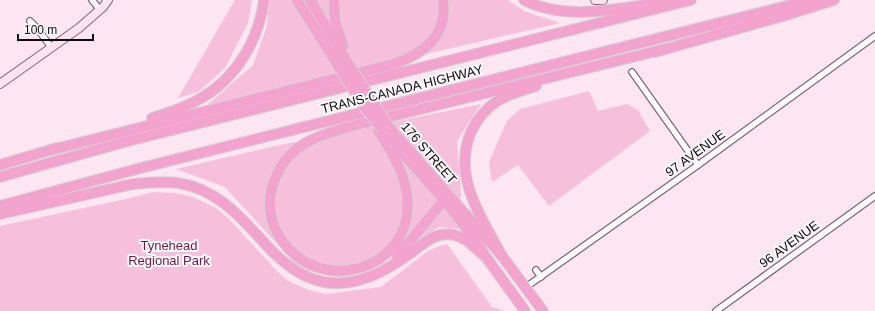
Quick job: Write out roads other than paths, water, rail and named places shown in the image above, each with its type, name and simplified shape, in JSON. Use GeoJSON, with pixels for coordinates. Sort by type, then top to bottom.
{"type":"FeatureCollection","features":[{"type":"Feature","properties":{"kind":"highway"},"geometry":{"type":"LineString","coordinates":[[0,165],[166,114],[204,96],[217,87],[232,73],[244,57],[254,40],[259,25],[264,0]]}},
{"type":"Feature","properties":{"kind":"highway"},"geometry":{"type":"LineString","coordinates":[[297,0],[344,64]]}},
{"type":"Feature","properties":{"kind":"highway"},"geometry":{"type":"LineString","coordinates":[[305,0],[344,64]]}},
{"type":"Feature","properties":{"kind":"highway"},"geometry":{"type":"LineString","coordinates":[[310,0],[344,64],[363,105],[383,129],[405,186],[407,201],[406,216],[398,238],[390,249],[379,259],[366,266],[352,270],[324,270],[299,258],[288,249],[275,229],[272,218],[270,200],[273,184],[279,169],[289,155],[305,142],[356,125],[661,50]]}},
{"type":"Feature","properties":{"kind":"highway"},"geometry":{"type":"LineString","coordinates":[[334,0],[334,13],[344,64]]}},
{"type":"Feature","properties":{"kind":"highway"},"geometry":{"type":"LineString","coordinates":[[50,150],[394,64],[409,58],[424,49],[438,32],[443,20],[443,0]]}},
{"type":"Feature","properties":{"kind":"highway"},"geometry":{"type":"LineString","coordinates":[[524,0],[535,6],[567,12],[584,12],[677,0]]}},
{"type":"Feature","properties":{"kind":"highway","name":"TRANS-CANADA HIGHWAY"},"geometry":{"type":"LineString","coordinates":[[0,177],[128,141],[691,0]]}},
{"type":"Feature","properties":{"kind":"highway","name":"TRANS-CANADA HIGHWAY"},"geometry":{"type":"LineString","coordinates":[[0,206],[137,169],[811,0]]}},
{"type":"Feature","properties":{"kind":"highway"},"geometry":{"type":"LineString","coordinates":[[502,256],[474,203],[465,172],[464,151],[473,127],[479,117],[489,107],[510,95],[539,85],[783,16],[834,0]]}},
{"type":"Feature","properties":{"kind":"highway","name":"176 STREET"},"geometry":{"type":"LineString","coordinates":[[344,64],[363,86],[383,129],[446,198],[502,256],[543,311]]}},
{"type":"Feature","properties":{"kind":"highway"},"geometry":{"type":"LineString","coordinates":[[0,214],[133,184],[154,182],[179,183],[205,191],[223,202],[235,211],[281,259],[305,276],[324,282],[347,283],[372,276],[410,253],[427,240],[439,235],[453,235],[465,239],[486,257]]}},
{"type":"Feature","properties":{"kind":"highway"},"geometry":{"type":"LineString","coordinates":[[386,268],[401,254],[446,198]]}},
{"type":"Feature","properties":{"kind":"highway","name":"176 STREET"},"geometry":{"type":"LineString","coordinates":[[446,198],[524,311]]}},
{"type":"Feature","properties":{"kind":"street"},"geometry":{"type":"LineString","coordinates":[[92,0],[100,10]]}},
{"type":"Feature","properties":{"kind":"street"},"geometry":{"type":"LineString","coordinates":[[0,84],[79,28],[100,10],[108,0]]}},
{"type":"Feature","properties":{"kind":"street"},"geometry":{"type":"LineString","coordinates":[[595,0],[603,0]]}},
{"type":"Feature","properties":{"kind":"street"},"geometry":{"type":"LineString","coordinates":[[30,21],[38,28],[51,47]]}},
{"type":"Feature","properties":{"kind":"street","name":"97 AVENUE"},"geometry":{"type":"LineString","coordinates":[[526,287],[698,165],[875,36]]}},
{"type":"Feature","properties":{"kind":"street"},"geometry":{"type":"LineString","coordinates":[[632,72],[698,165]]}},
{"type":"Feature","properties":{"kind":"street","name":"96 AVENUE"},"geometry":{"type":"LineString","coordinates":[[716,311],[875,196]]}},
{"type":"Feature","properties":{"kind":"street"},"geometry":{"type":"LineString","coordinates":[[536,270],[541,277]]}},
{"type":"Feature","properties":{"kind":"park label","name":"Tynehead Regional Park"},"geometry":{"type":"Point","coordinates":[169,252]}}]}
